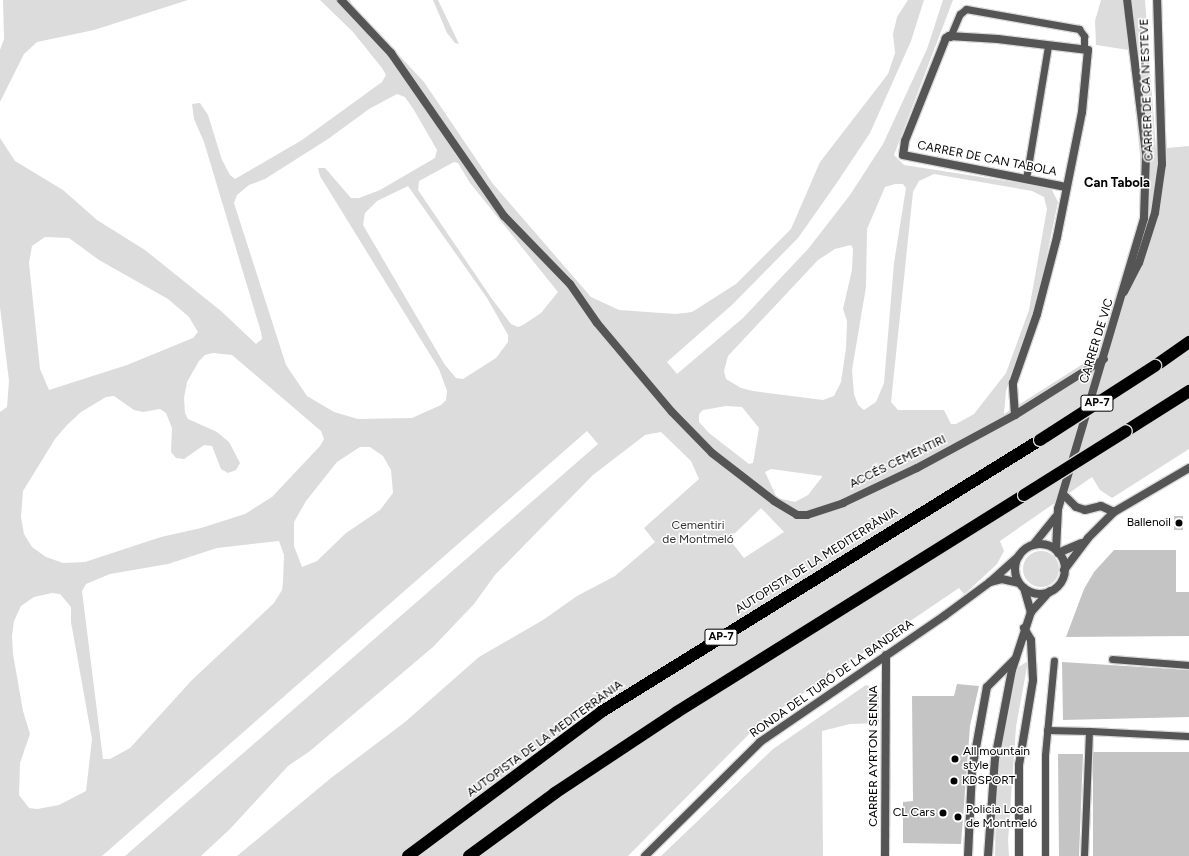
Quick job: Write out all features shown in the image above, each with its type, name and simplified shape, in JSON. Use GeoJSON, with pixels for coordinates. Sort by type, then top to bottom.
{"type":"FeatureCollection","features":[{"type":"Feature","properties":{"kind":"highway","name":"AUTOPISTA DE LA MEDITERRÀNIA"},"geometry":{"type":"LineString","coordinates":[[408,856],[602,712],[1040,440],[1189,342]]}},
{"type":"Feature","properties":{"kind":"highway"},"geometry":{"type":"LineString","coordinates":[[469,856],[555,793],[684,708],[1189,391]]}},
{"type":"Feature","properties":{"kind":"street","name":"ACCÉS CEMENTIRI"},"geometry":{"type":"LineString","coordinates":[[341,0],[391,53],[504,216],[570,284],[615,345],[672,412],[712,452],[788,509],[797,514],[807,515],[842,503],[917,468],[1015,415],[1104,359]]}},
{"type":"Feature","properties":{"kind":"street","name":"CARRER DE VIC"},"geometry":{"type":"LineString","coordinates":[[1057,551],[1056,517],[1124,292],[1144,218],[1146,154],[1127,0]]}},
{"type":"Feature","properties":{"kind":"street","name":"CARRER DE CA N'ESTEVE"},"geometry":{"type":"LineString","coordinates":[[1124,292],[1140,263],[1155,213],[1162,164],[1157,0]]}},
{"type":"Feature","properties":{"kind":"street"},"geometry":{"type":"LineString","coordinates":[[950,36],[1084,49]]}},
{"type":"Feature","properties":{"kind":"street","name":"CARRER DE CAN TABOLA"},"geometry":{"type":"LineString","coordinates":[[950,36],[946,38],[905,141],[902,151],[903,155],[1066,186]]}},
{"type":"Feature","properties":{"kind":"street","name":"CARRER DE CAN TABOLA"},"geometry":{"type":"LineString","coordinates":[[1015,415],[1013,383],[1038,314],[1057,237],[1088,68],[1088,50],[1084,49]]}},
{"type":"Feature","properties":{"kind":"street"},"geometry":{"type":"LineString","coordinates":[[1031,612],[1022,585],[1015,571],[1019,556],[1033,545],[1045,545],[1057,551],[1076,547],[1088,538],[1114,512],[1189,468]]}},
{"type":"Feature","properties":{"kind":"street"},"geometry":{"type":"LineString","coordinates":[[1063,494],[1076,507],[1085,510],[1101,506],[1114,512]]}},
{"type":"Feature","properties":{"kind":"street","name":"CARRER DE VIC"},"geometry":{"type":"LineString","coordinates":[[1033,545],[1056,517]]}},
{"type":"Feature","properties":{"kind":"street"},"geometry":{"type":"LineString","coordinates":[[988,856],[995,759],[1014,659],[1031,612],[1060,582],[1064,570],[1088,538]]}},
{"type":"Feature","properties":{"kind":"street"},"geometry":{"type":"LineString","coordinates":[[1057,551],[1064,570]]}},
{"type":"Feature","properties":{"kind":"street","name":"RONDA DEL TURÓ DE LA BANDERA"},"geometry":{"type":"LineString","coordinates":[[645,856],[760,742],[990,582],[1019,556]]}},
{"type":"Feature","properties":{"kind":"street"},"geometry":{"type":"LineString","coordinates":[[990,582],[1002,579],[1022,585],[1035,593],[1050,591]]}},
{"type":"Feature","properties":{"kind":"street"},"geometry":{"type":"LineString","coordinates":[[1019,856],[1019,765],[1033,680],[1031,640],[1024,628]]}},
{"type":"Feature","properties":{"kind":"street","name":"CARRER AYRTON SENNA"},"geometry":{"type":"LineString","coordinates":[[885,856],[886,655]]}},
{"type":"Feature","properties":{"kind":"street"},"geometry":{"type":"LineString","coordinates":[[968,856],[972,770],[988,687],[1014,659]]}},
{"type":"Feature","properties":{"kind":"lane"},"geometry":{"type":"LineString","coordinates":[[950,36],[960,14],[966,9],[1079,29],[1084,36],[1084,49]]}},
{"type":"Feature","properties":{"kind":"lane"},"geometry":{"type":"LineString","coordinates":[[1026,179],[1048,46]]}},
{"type":"Feature","properties":{"kind":"lane"},"geometry":{"type":"LineString","coordinates":[[1112,659],[1189,665]]}},
{"type":"Feature","properties":{"kind":"lane"},"geometry":{"type":"LineString","coordinates":[[1046,856],[1045,755],[1054,660]]}},
{"type":"Feature","properties":{"kind":"lane"},"geometry":{"type":"LineString","coordinates":[[1047,730],[1189,736]]}},
{"type":"Feature","properties":{"kind":"lane"},"geometry":{"type":"LineString","coordinates":[[1084,856],[1089,731]]}},
{"type":"Feature","properties":{"kind":"green space"},"geometry":{"type":"Polygon","coordinates":[[[3,0],[188,0],[94,30],[37,42],[24,54],[0,102],[0,50],[4,39],[3,0]]]}},
{"type":"Feature","properties":{"kind":"green space","name":"Cementiri de Montmeló"},"geometry":{"type":"Polygon","coordinates":[[[320,0],[350,0],[352,5],[424,82],[493,184],[591,297],[619,310],[676,314],[692,312],[736,284],[791,229],[820,162],[888,74],[895,53],[893,34],[897,17],[908,0],[924,0],[911,41],[870,133],[798,238],[733,304],[667,362],[677,374],[743,318],[808,249],[850,195],[883,144],[927,49],[943,0],[953,0],[894,155],[904,165],[1051,188],[1058,202],[1035,312],[1006,391],[1004,414],[1097,355],[1140,215],[1140,155],[1129,50],[1096,45],[1095,21],[1101,0],[1145,0],[1156,149],[1189,146],[1189,449],[1112,498],[1100,490],[1092,477],[1000,541],[1004,551],[997,564],[967,592],[964,594],[959,588],[761,722],[628,856],[237,856],[331,778],[405,722],[479,657],[543,620],[577,596],[615,576],[655,542],[644,528],[699,479],[691,461],[661,432],[645,435],[593,475],[495,575],[474,604],[433,647],[310,751],[288,766],[230,829],[201,856],[125,856],[598,444],[587,431],[102,856],[0,856],[0,412],[7,407],[9,381],[0,307],[0,138],[15,161],[63,190],[97,220],[145,250],[221,311],[256,344],[262,339],[261,332],[204,142],[194,119],[192,104],[200,103],[208,115],[222,160],[230,175],[235,179],[302,140],[382,82],[386,75],[382,68],[353,32],[320,0]],[[397,94],[369,109],[328,139],[265,179],[249,185],[237,195],[234,203],[286,365],[307,396],[334,412],[358,419],[412,418],[441,405],[446,400],[447,391],[439,369],[320,176],[318,168],[325,168],[351,198],[359,198],[380,190],[435,158],[437,150],[405,97],[397,94]],[[454,162],[419,181],[418,190],[492,299],[511,324],[518,327],[541,313],[558,292],[470,183],[458,163],[454,162]],[[934,174],[919,181],[913,192],[891,402],[898,410],[944,410],[951,424],[956,424],[974,414],[1006,373],[1029,310],[1047,209],[1044,197],[1032,191],[934,174]],[[895,184],[885,187],[867,229],[866,287],[852,370],[854,394],[858,405],[864,410],[876,402],[884,383],[894,263],[906,188],[903,184],[895,184]],[[408,186],[377,201],[365,213],[363,225],[445,365],[456,378],[463,379],[496,358],[508,342],[508,335],[487,298],[408,186]],[[45,237],[32,246],[29,263],[40,369],[49,390],[127,365],[193,338],[198,332],[189,317],[168,299],[99,260],[69,238],[45,237]],[[851,245],[835,249],[818,260],[728,356],[724,371],[726,379],[741,388],[753,391],[823,400],[834,396],[841,382],[846,348],[847,321],[843,309],[852,270],[853,249],[851,245]],[[213,353],[205,355],[199,361],[187,382],[184,398],[185,413],[188,419],[217,432],[229,442],[240,463],[236,470],[228,473],[221,469],[212,446],[204,445],[184,459],[176,458],[171,452],[172,428],[166,413],[160,409],[143,412],[134,410],[114,396],[106,397],[81,412],[67,425],[55,439],[23,491],[21,517],[24,534],[32,547],[46,557],[63,563],[85,562],[161,537],[201,528],[245,514],[272,497],[320,446],[324,439],[321,431],[232,355],[213,353]],[[726,406],[703,410],[699,414],[699,422],[709,433],[749,464],[753,463],[759,428],[742,407],[726,406]],[[360,447],[337,462],[306,501],[294,522],[294,546],[302,567],[317,561],[346,533],[380,510],[393,493],[391,470],[383,456],[370,447],[360,447]],[[771,469],[765,472],[777,498],[795,502],[808,495],[822,476],[771,469]],[[761,508],[729,539],[744,558],[784,532],[761,508]],[[279,541],[217,548],[168,564],[110,574],[86,584],[82,591],[103,759],[110,759],[130,748],[192,680],[274,603],[282,590],[284,555],[279,541]],[[52,593],[34,597],[21,606],[14,621],[12,636],[13,654],[23,711],[30,734],[20,763],[19,795],[29,808],[37,809],[59,805],[86,791],[92,739],[71,622],[71,607],[60,594],[52,593]]]}},
{"type":"Feature","properties":{"kind":"green space"},"geometry":{"type":"Polygon","coordinates":[[[433,0],[438,0],[459,44],[455,43],[447,33],[433,0]]]}},
{"type":"Feature","properties":{"kind":"green space"},"geometry":{"type":"Polygon","coordinates":[[[1041,551],[1051,554],[1056,559],[1059,569],[1056,579],[1051,584],[1041,587],[1031,584],[1026,579],[1023,569],[1026,559],[1031,554],[1041,551]]]}},
{"type":"Feature","properties":{"kind":"green space"},"geometry":{"type":"Polygon","coordinates":[[[1028,661],[1016,727],[1008,841],[1009,856],[995,856],[997,754],[1015,669],[1028,661]]]}},
{"type":"Feature","properties":{"kind":"green space"},"geometry":{"type":"Polygon","coordinates":[[[866,685],[879,691],[879,723],[850,724],[822,731],[823,856],[661,856],[773,749],[866,685]]]}},
{"type":"Feature","properties":{"kind":"building","name":"Ballenoil"},"geometry":{"type":"Polygon","coordinates":[[[1174,516],[1183,516],[1183,530],[1174,530],[1174,516]]]}},
{"type":"Feature","properties":{"kind":"building"},"geometry":{"type":"Polygon","coordinates":[[[1114,550],[1176,550],[1176,592],[1189,592],[1189,636],[1066,637],[1084,589],[1094,572],[1114,550]]]}},
{"type":"Feature","properties":{"kind":"building"},"geometry":{"type":"Polygon","coordinates":[[[1062,662],[1189,670],[1189,717],[1063,720],[1062,662]]]}},
{"type":"Feature","properties":{"kind":"building"},"geometry":{"type":"Polygon","coordinates":[[[957,684],[979,686],[970,726],[961,844],[903,843],[903,802],[913,801],[912,696],[954,696],[957,684]]]}},
{"type":"Feature","properties":{"kind":"building"},"geometry":{"type":"Polygon","coordinates":[[[1093,752],[1189,752],[1189,856],[1093,856],[1093,752]]]}},
{"type":"Feature","properties":{"kind":"building"},"geometry":{"type":"Polygon","coordinates":[[[1058,754],[1083,754],[1079,856],[1059,856],[1058,754]]]}},
{"type":"Feature","properties":{"kind":"place","name":"Ballenoil"},"geometry":{"type":"Point","coordinates":[1179,523]}},
{"type":"Feature","properties":{"kind":"place","name":"All mountain style"},"geometry":{"type":"Point","coordinates":[955,759]}},
{"type":"Feature","properties":{"kind":"place","name":"KDSPORT"},"geometry":{"type":"Point","coordinates":[954,781]}},
{"type":"Feature","properties":{"kind":"place","name":"CL Cars"},"geometry":{"type":"Point","coordinates":[943,813]}},
{"type":"Feature","properties":{"kind":"place","name":"Policia Local de Montmeló"},"geometry":{"type":"Point","coordinates":[958,817]}},
{"type":"Feature","properties":{"kind":"district","name":"Can Tabola"},"geometry":{"type":"Point","coordinates":[1117,183]}}]}
